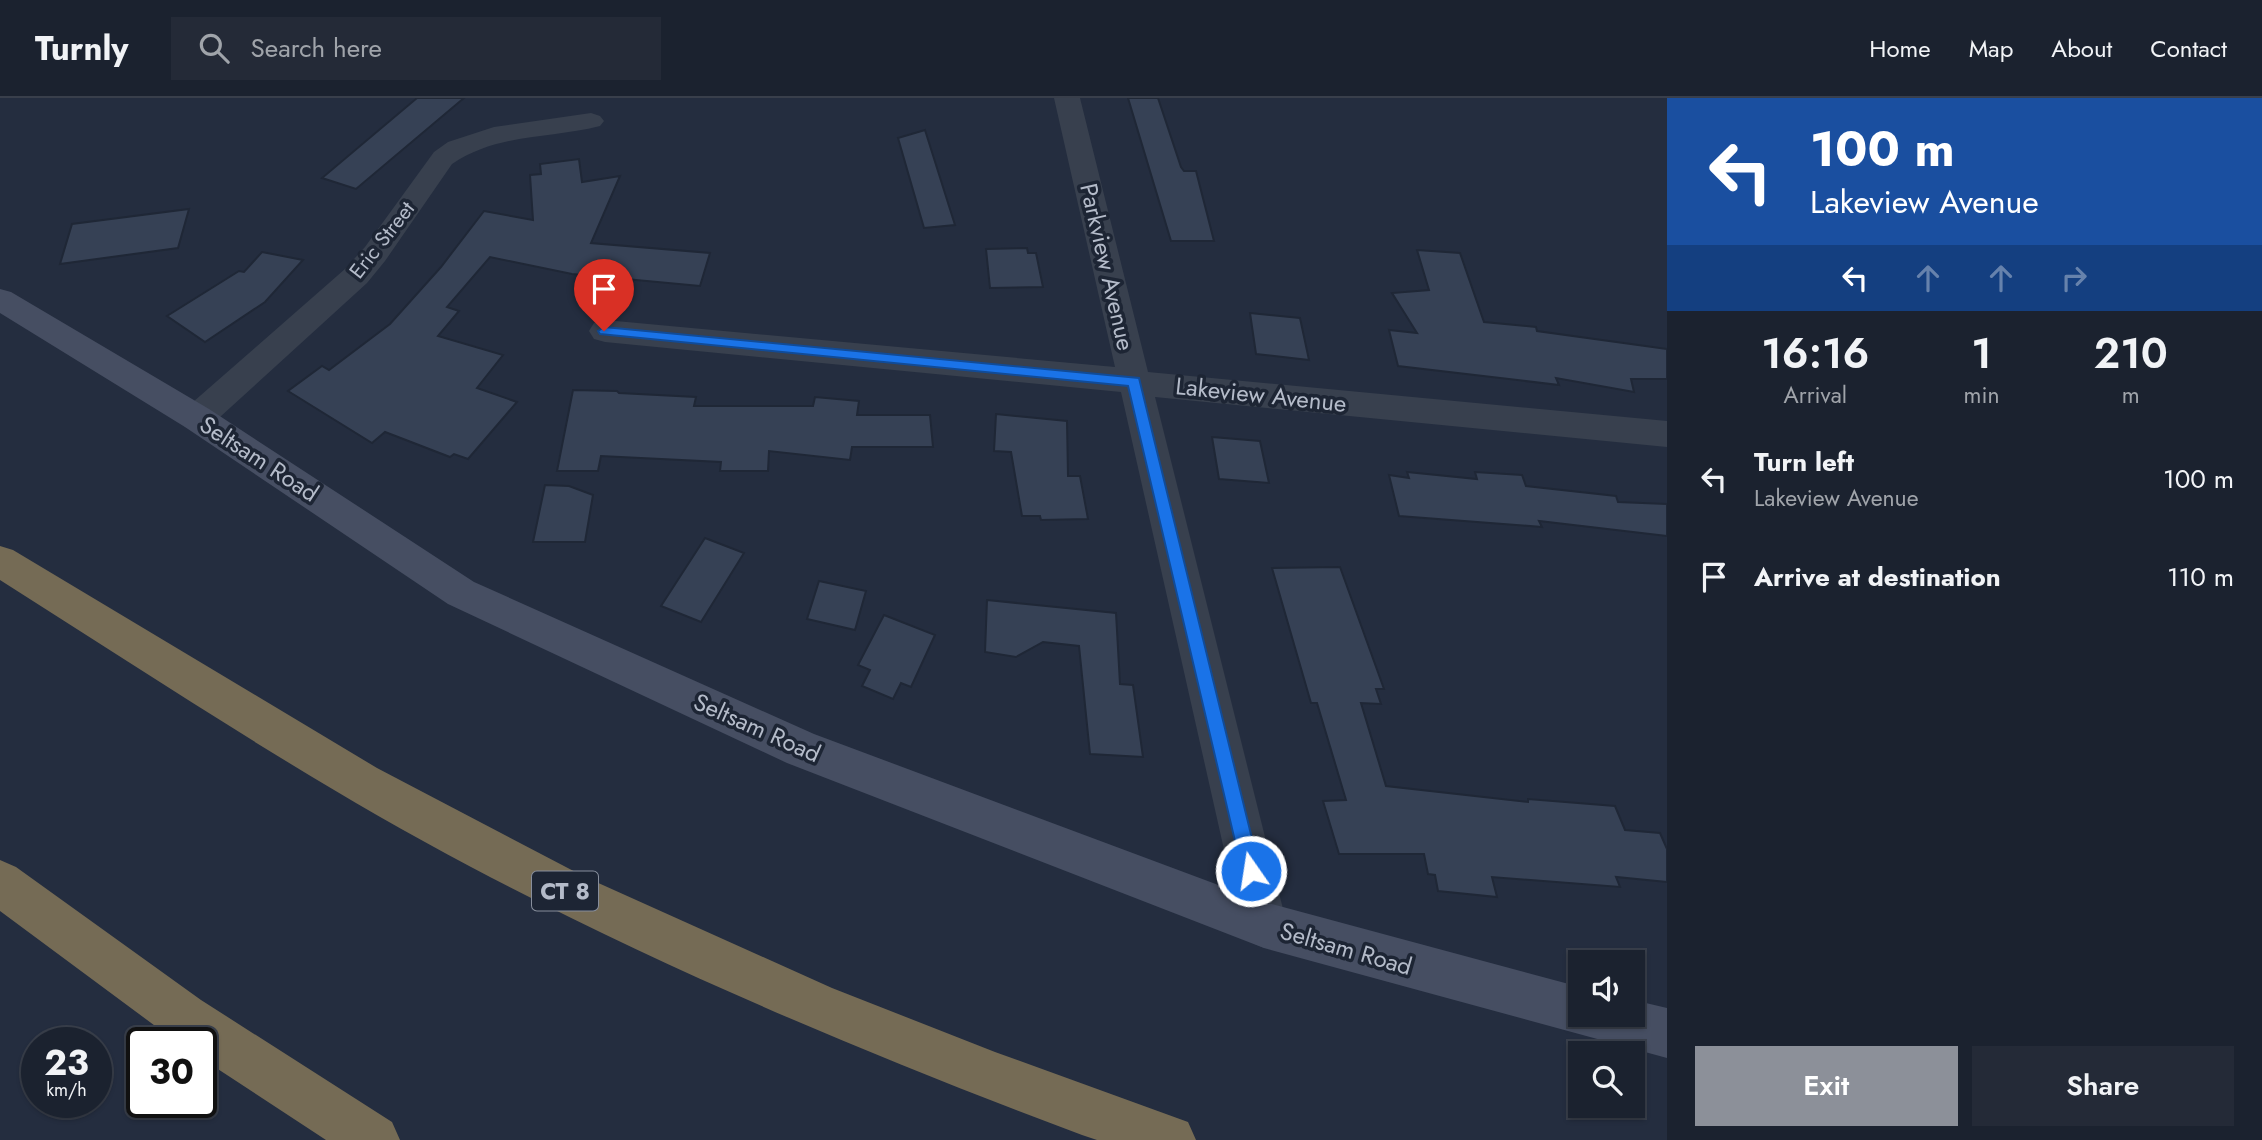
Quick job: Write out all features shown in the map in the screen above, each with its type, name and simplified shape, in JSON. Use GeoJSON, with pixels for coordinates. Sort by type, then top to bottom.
{"type":"FeatureCollection","features":[{"type":"Feature","properties":{"kind":"highway","name":"CT 8"},"geometry":{"type":"LineString","coordinates":[[0,561],[366,786],[484,850],[614,915],[905,1042],[1170,1140]]}},
{"type":"Feature","properties":{"kind":"highway"},"geometry":{"type":"LineString","coordinates":[[0,883],[184,1016],[314,1105],[374,1140]]}},
{"type":"Feature","properties":{"kind":"main road","name":"Seltsam Road"},"geometry":{"type":"LineString","coordinates":[[0,299],[197,418],[461,593],[802,749],[1264,925],[1568,1008]]}},
{"type":"Feature","properties":{"kind":"main road"},"geometry":{"type":"LineString","coordinates":[[1644,1027],[1667,1033]]}},
{"type":"Feature","properties":{"kind":"street","name":"Parkview Avenue"},"geometry":{"type":"LineString","coordinates":[[1068,98],[1264,925]]}},
{"type":"Feature","properties":{"kind":"street","name":"Eric Street"},"geometry":{"type":"LineString","coordinates":[[197,418],[334,298],[374,254],[443,158],[453,149],[490,136],[591,121]]}},
{"type":"Feature","properties":{"kind":"street","name":"Lakeview Avenue"},"geometry":{"type":"LineString","coordinates":[[604,331],[1667,434]]}},
{"type":"Feature","properties":{"kind":"building"},"geometry":{"type":"Polygon","coordinates":[[[417,98],[464,98],[356,189],[322,178],[417,98]]]}},
{"type":"Feature","properties":{"kind":"building"},"geometry":{"type":"Polygon","coordinates":[[[1128,98],[1158,98],[1181,167],[1184,171],[1196,171],[1214,241],[1171,241],[1128,98]]]}},
{"type":"Feature","properties":{"kind":"building"},"geometry":{"type":"Polygon","coordinates":[[[925,130],[955,225],[924,228],[898,138],[925,130]]]}},
{"type":"Feature","properties":{"kind":"building"},"geometry":{"type":"Polygon","coordinates":[[[579,159],[582,182],[620,176],[591,243],[710,253],[700,286],[572,274],[490,257],[447,307],[459,311],[438,336],[503,355],[477,388],[517,402],[468,459],[454,454],[450,457],[385,432],[372,443],[288,391],[322,366],[329,370],[390,324],[441,267],[484,211],[533,220],[530,175],[541,174],[540,164],[579,159]]]}},
{"type":"Feature","properties":{"kind":"building"},"geometry":{"type":"Polygon","coordinates":[[[189,209],[178,248],[60,264],[72,224],[189,209]]]}},
{"type":"Feature","properties":{"kind":"building"},"geometry":{"type":"Polygon","coordinates":[[[1027,248],[1028,253],[1036,253],[1043,287],[990,288],[986,249],[1027,248]]]}},
{"type":"Feature","properties":{"kind":"building"},"geometry":{"type":"Polygon","coordinates":[[[1417,250],[1460,253],[1484,322],[1536,327],[1537,331],[1667,349],[1667,379],[1631,379],[1634,392],[1556,378],[1559,385],[1398,366],[1389,330],[1417,333],[1392,293],[1429,290],[1417,250]]]}},
{"type":"Feature","properties":{"kind":"building"},"geometry":{"type":"Polygon","coordinates":[[[262,252],[303,260],[265,302],[205,342],[167,316],[239,271],[244,272],[262,252]]]}},
{"type":"Feature","properties":{"kind":"building"},"geometry":{"type":"Polygon","coordinates":[[[1250,313],[1300,318],[1309,360],[1256,354],[1250,313]]]}},
{"type":"Feature","properties":{"kind":"building"},"geometry":{"type":"Polygon","coordinates":[[[573,390],[696,397],[694,406],[813,406],[815,397],[859,401],[857,415],[930,415],[933,447],[852,447],[850,460],[769,451],[768,471],[720,471],[721,462],[601,456],[598,471],[557,471],[573,390]]]}},
{"type":"Feature","properties":{"kind":"building"},"geometry":{"type":"Polygon","coordinates":[[[996,414],[1067,421],[1068,476],[1080,476],[1088,519],[1041,520],[1040,516],[1022,516],[1011,452],[994,451],[996,414]]]}},
{"type":"Feature","properties":{"kind":"building"},"geometry":{"type":"Polygon","coordinates":[[[1212,437],[1260,441],[1269,483],[1219,479],[1212,437]]]}},
{"type":"Feature","properties":{"kind":"building"},"geometry":{"type":"Polygon","coordinates":[[[1407,472],[1477,479],[1475,472],[1522,475],[1526,486],[1616,496],[1618,502],[1667,504],[1667,536],[1539,521],[1542,527],[1399,516],[1389,475],[1409,478],[1407,472]]]}},
{"type":"Feature","properties":{"kind":"building"},"geometry":{"type":"Polygon","coordinates":[[[545,485],[569,486],[593,495],[585,542],[533,542],[545,485]]]}},
{"type":"Feature","properties":{"kind":"building"},"geometry":{"type":"Polygon","coordinates":[[[705,538],[744,553],[701,622],[661,606],[705,538]]]}},
{"type":"Feature","properties":{"kind":"building"},"geometry":{"type":"Polygon","coordinates":[[[1340,567],[1384,689],[1376,689],[1381,704],[1361,703],[1386,786],[1528,802],[1528,799],[1615,806],[1625,830],[1660,833],[1667,849],[1667,882],[1616,877],[1620,887],[1492,877],[1497,897],[1438,891],[1435,875],[1428,874],[1424,854],[1339,854],[1323,801],[1346,800],[1317,703],[1311,703],[1272,568],[1340,567]]]}},
{"type":"Feature","properties":{"kind":"building"},"geometry":{"type":"Polygon","coordinates":[[[819,581],[866,591],[855,630],[807,619],[819,581]]]}},
{"type":"Feature","properties":{"kind":"building"},"geometry":{"type":"Polygon","coordinates":[[[987,600],[1116,613],[1120,684],[1133,685],[1143,757],[1090,754],[1079,646],[1043,642],[1016,657],[985,652],[987,600]]]}},
{"type":"Feature","properties":{"kind":"building"},"geometry":{"type":"Polygon","coordinates":[[[884,615],[935,635],[911,687],[901,683],[893,699],[862,686],[870,670],[858,665],[884,615]]]}},
{"type":"Feature","properties":{"kind":"route"},"geometry":{"type":"LineString","coordinates":[[604,331],[1067,373],[1134,382],[1251,871]]}}]}
